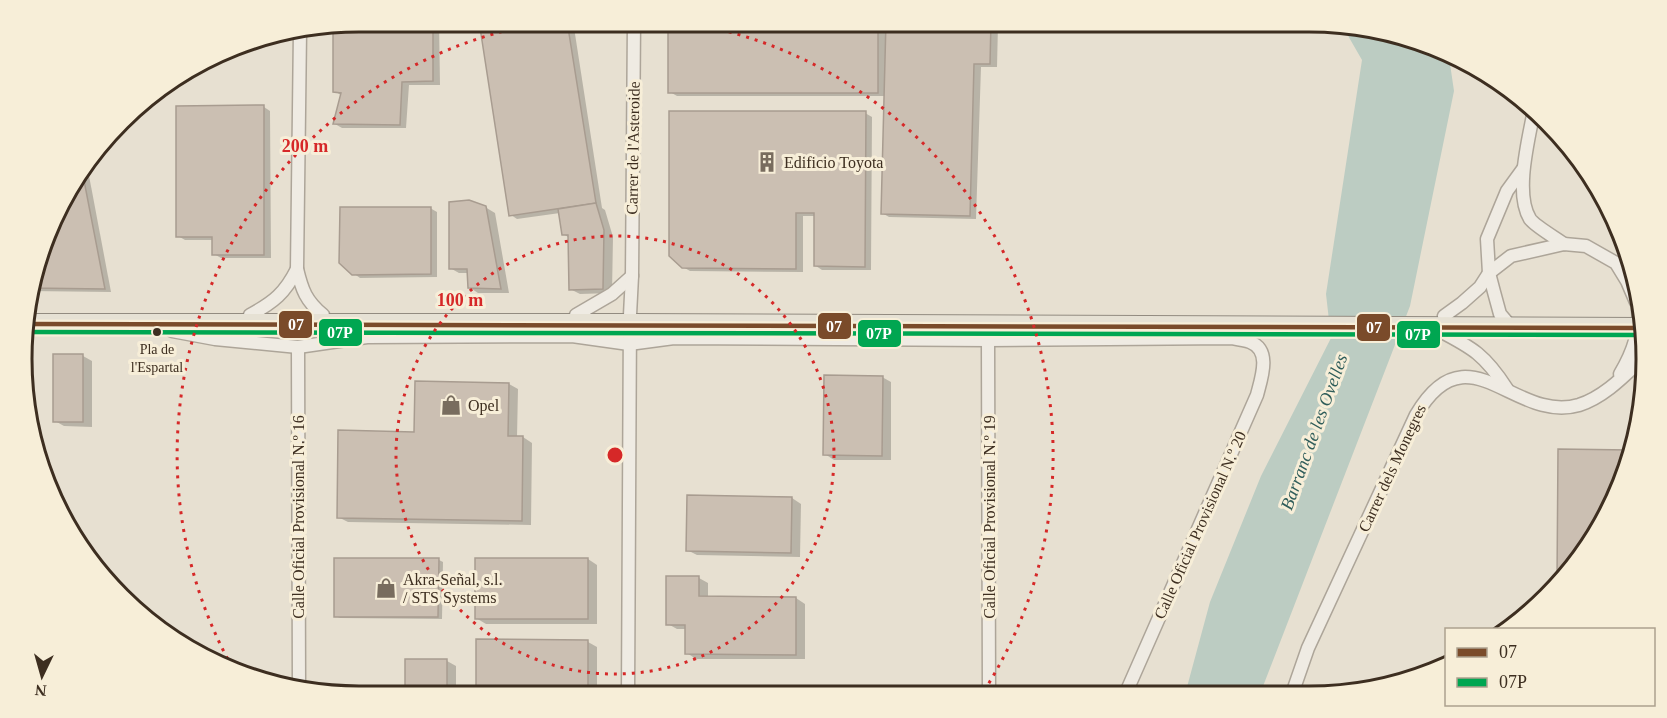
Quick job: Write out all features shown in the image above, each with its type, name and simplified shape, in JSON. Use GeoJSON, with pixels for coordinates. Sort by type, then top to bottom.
{"type":"FeatureCollection","features":[{"type":"Feature","properties":{"kind":"main road"},"geometry":{"type":"LineString","coordinates":[[35,313],[576,315],[630,320]]}},
{"type":"Feature","properties":{"kind":"main road"},"geometry":{"type":"LineString","coordinates":[[33,324],[630,320],[1317,322],[1506,321],[1633,317]]}},
{"type":"Feature","properties":{"kind":"street","name":"Carrer de l'Asteroide"},"geometry":{"type":"LineString","coordinates":[[628,686],[629,344],[632,276],[634,32]]}},
{"type":"Feature","properties":{"kind":"street"},"geometry":{"type":"LineString","coordinates":[[300,37],[297,269],[309,304],[323,315]]}},
{"type":"Feature","properties":{"kind":"street"},"geometry":{"type":"LineString","coordinates":[[1532,120],[1524,169],[1523,194],[1530,220],[1564,244]]}},
{"type":"Feature","properties":{"kind":"street"},"geometry":{"type":"LineString","coordinates":[[1506,321],[1489,273],[1487,239],[1507,191],[1524,169]]}},
{"type":"Feature","properties":{"kind":"street"},"geometry":{"type":"LineString","coordinates":[[1506,389],[1492,366],[1436,320],[1480,287],[1489,273],[1511,256],[1564,244],[1586,246],[1622,267]]}},
{"type":"Feature","properties":{"kind":"street"},"geometry":{"type":"LineString","coordinates":[[1616,263],[1625,277]]}},
{"type":"Feature","properties":{"kind":"street"},"geometry":{"type":"LineString","coordinates":[[250,315],[280,296],[288,287],[297,269]]}},
{"type":"Feature","properties":{"kind":"street"},"geometry":{"type":"LineString","coordinates":[[576,315],[612,294],[632,276]]}},
{"type":"Feature","properties":{"kind":"street"},"geometry":{"type":"LineString","coordinates":[[132,323],[216,339],[298,347],[367,337],[572,336],[629,344],[674,338],[988,340]]}},
{"type":"Feature","properties":{"kind":"street"},"geometry":{"type":"LineString","coordinates":[[1613,385],[1631,356],[1635,337]]}},
{"type":"Feature","properties":{"kind":"street","name":"Calle Oficial Provisional N.º 20"},"geometry":{"type":"LineString","coordinates":[[988,340],[1231,338],[1252,342],[1262,353],[1265,366],[1257,395],[1129,686]]}},
{"type":"Feature","properties":{"kind":"street","name":"Calle Oficial Provisional N.º 19"},"geometry":{"type":"LineString","coordinates":[[988,340],[989,686]]}},
{"type":"Feature","properties":{"kind":"street","name":"Calle Oficial Provisional N.º 16"},"geometry":{"type":"LineString","coordinates":[[298,347],[299,681]]}},
{"type":"Feature","properties":{"kind":"street","name":"Carrer dels Monegres"},"geometry":{"type":"LineString","coordinates":[[1295,686],[1308,648],[1426,398],[1441,385],[1458,377],[1475,377],[1539,405],[1560,407],[1579,405],[1613,385],[1636,365]]}},
{"type":"Feature","properties":{"kind":"water","name":"Barranc de les Ovelles"},"geometry":{"type":"Polygon","coordinates":[[[1347,34],[1393,43],[1450,64],[1454,91],[1410,306],[1263,686],[1187,686],[1210,602],[1261,476],[1331,338],[1326,294],[1362,60],[1347,34]]]}},
{"type":"Feature","properties":{"kind":"building"},"geometry":{"type":"Polygon","coordinates":[[[333,32],[433,32],[433,81],[402,82],[400,125],[333,124],[341,93],[333,92],[333,32]]]}},
{"type":"Feature","properties":{"kind":"building"},"geometry":{"type":"Polygon","coordinates":[[[481,32],[569,32],[596,203],[509,216],[481,32]]]}},
{"type":"Feature","properties":{"kind":"building"},"geometry":{"type":"Polygon","coordinates":[[[668,32],[878,32],[878,93],[668,93],[668,32]]]}},
{"type":"Feature","properties":{"kind":"building"},"geometry":{"type":"Polygon","coordinates":[[[886,32],[991,32],[990,64],[974,64],[970,216],[881,214],[886,32]]]}},
{"type":"Feature","properties":{"kind":"building"},"geometry":{"type":"Polygon","coordinates":[[[264,105],[264,255],[212,255],[212,237],[176,237],[176,106],[264,105]]]}},
{"type":"Feature","properties":{"kind":"building","name":"Edificio Toyota"},"geometry":{"type":"Polygon","coordinates":[[[669,111],[866,111],[865,267],[814,266],[814,213],[796,213],[796,269],[682,268],[669,256],[669,111]]]}},
{"type":"Feature","properties":{"kind":"building"},"geometry":{"type":"Polygon","coordinates":[[[84,181],[105,289],[40,288],[56,234],[84,181]]]}},
{"type":"Feature","properties":{"kind":"building"},"geometry":{"type":"Polygon","coordinates":[[[469,200],[486,206],[501,289],[468,288],[467,269],[449,269],[449,202],[469,200]]]}},
{"type":"Feature","properties":{"kind":"building"},"geometry":{"type":"Polygon","coordinates":[[[596,203],[604,230],[603,289],[569,290],[568,235],[562,235],[558,209],[596,203]]]}},
{"type":"Feature","properties":{"kind":"building"},"geometry":{"type":"Polygon","coordinates":[[[340,207],[431,207],[431,274],[352,275],[339,263],[340,207]]]}},
{"type":"Feature","properties":{"kind":"building"},"geometry":{"type":"Polygon","coordinates":[[[53,354],[83,354],[83,422],[53,422],[53,354]]]}},
{"type":"Feature","properties":{"kind":"building"},"geometry":{"type":"Polygon","coordinates":[[[824,375],[883,376],[882,456],[823,455],[824,375]]]}},
{"type":"Feature","properties":{"kind":"building"},"geometry":{"type":"Polygon","coordinates":[[[415,381],[509,383],[508,436],[523,436],[522,521],[337,518],[338,430],[414,432],[415,381]]]}},
{"type":"Feature","properties":{"kind":"building"},"geometry":{"type":"Polygon","coordinates":[[[1558,449],[1622,450],[1611,484],[1592,523],[1557,571],[1558,449]]]}},
{"type":"Feature","properties":{"kind":"building"},"geometry":{"type":"Polygon","coordinates":[[[687,495],[792,497],[791,553],[686,551],[687,495]]]}},
{"type":"Feature","properties":{"kind":"building","name":"Akra-Señal, s.l. / STS Systems"},"geometry":{"type":"Polygon","coordinates":[[[334,558],[439,558],[438,617],[334,617],[334,558]]]}},
{"type":"Feature","properties":{"kind":"building"},"geometry":{"type":"Polygon","coordinates":[[[475,558],[588,558],[588,619],[475,619],[475,558]]]}},
{"type":"Feature","properties":{"kind":"building"},"geometry":{"type":"Polygon","coordinates":[[[666,576],[699,576],[699,596],[796,597],[796,655],[685,654],[685,625],[666,625],[666,576]]]}},
{"type":"Feature","properties":{"kind":"building"},"geometry":{"type":"Polygon","coordinates":[[[476,639],[588,640],[588,686],[476,686],[476,639]]]}},
{"type":"Feature","properties":{"kind":"building"},"geometry":{"type":"Polygon","coordinates":[[[405,659],[447,659],[447,686],[405,686],[405,659]]]}},
{"type":"Feature","properties":{"kind":"transit line","name":"07"},"geometry":{"type":"LineString","coordinates":[[33,324],[1634,328]]}},
{"type":"Feature","properties":{"kind":"transit line","name":"07P"},"geometry":{"type":"LineString","coordinates":[[33,332],[1635,335]]}},
{"type":"Feature","properties":{"kind":"place","name":"Edificio Toyota"},"geometry":{"type":"Point","coordinates":[767,162]}},
{"type":"Feature","properties":{"kind":"place","name":"Pla de l'Espartal"},"geometry":{"type":"Point","coordinates":[157,332]}},
{"type":"Feature","properties":{"kind":"place","name":"Opel"},"geometry":{"type":"Point","coordinates":[451,405]}},
{"type":"Feature","properties":{"kind":"place","name":"Akra-Señal, s.l. / STS Systems"},"geometry":{"type":"Point","coordinates":[386,588]}}]}
